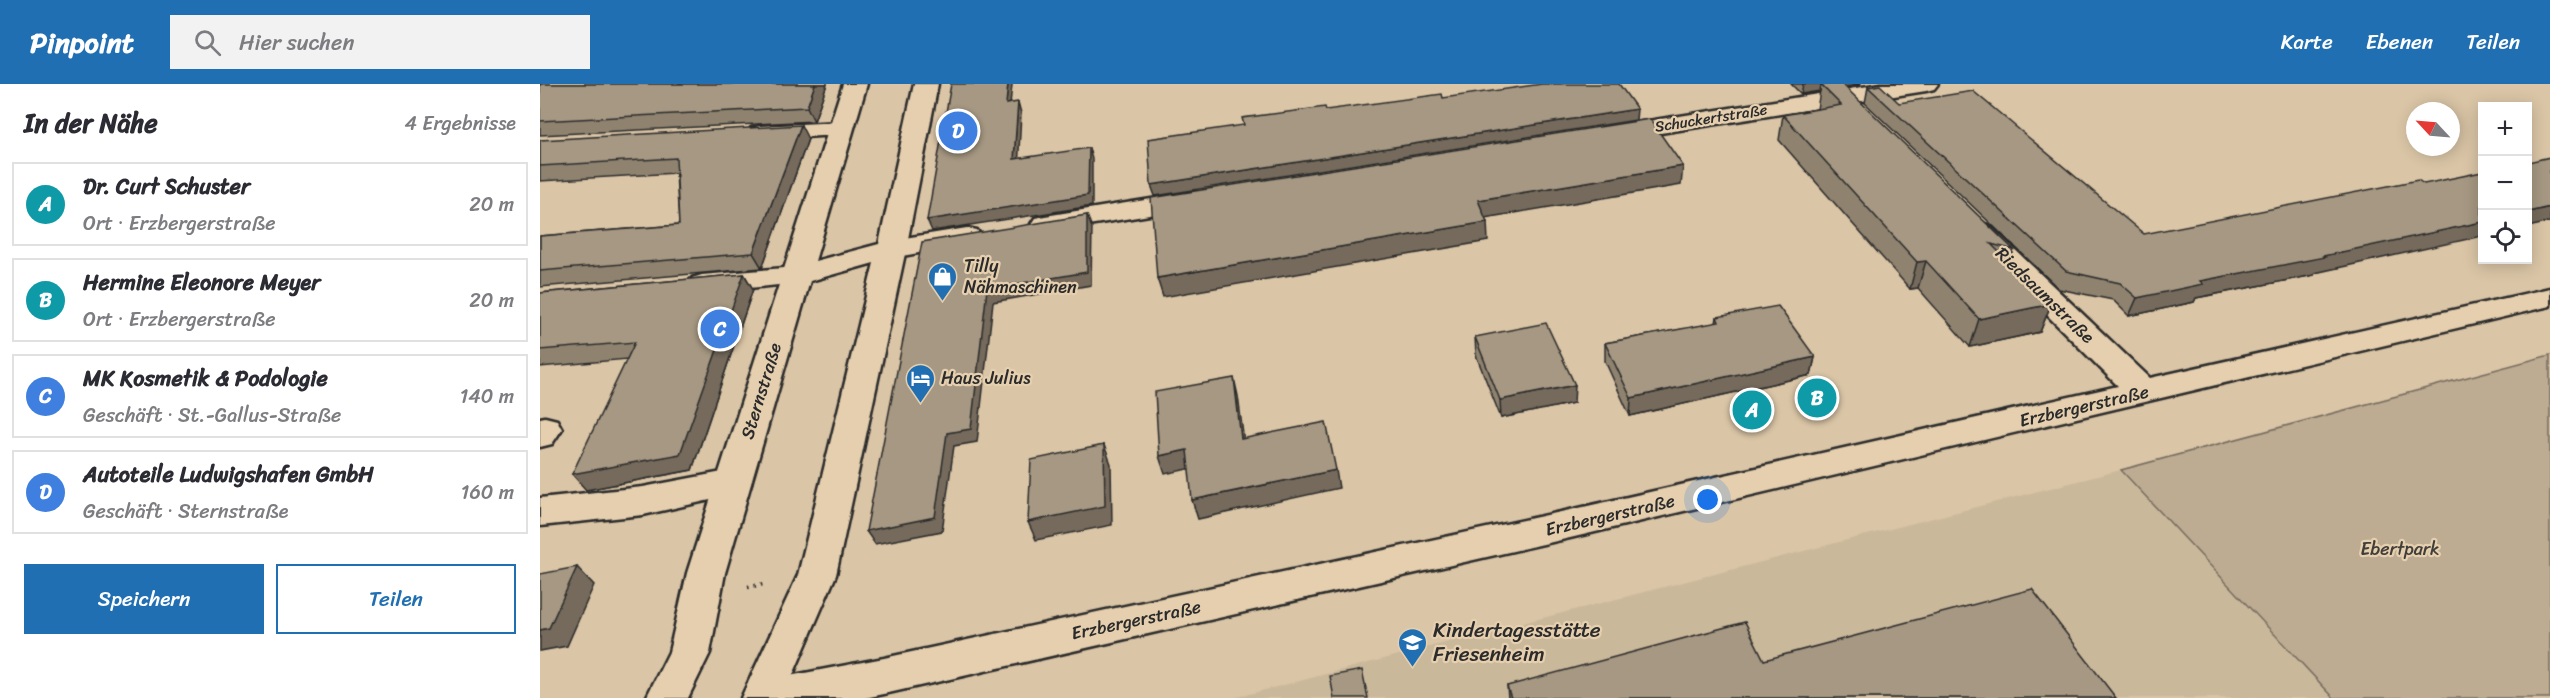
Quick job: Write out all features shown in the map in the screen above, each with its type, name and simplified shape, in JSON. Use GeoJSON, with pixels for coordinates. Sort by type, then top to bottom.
{"type":"FeatureCollection","features":[{"type":"Feature","properties":{"kind":"street","name":"Sternstraße"},"geometry":{"type":"LineString","coordinates":[[668,698],[689,653],[700,596],[855,84]]}},
{"type":"Feature","properties":{"kind":"street"},"geometry":{"type":"LineString","coordinates":[[762,698],[817,574],[892,249],[926,84]]}},
{"type":"Feature","properties":{"kind":"street","name":"Schuckertstraße"},"geometry":{"type":"LineString","coordinates":[[1582,139],[1842,98],[1890,87],[1926,84]]}},
{"type":"Feature","properties":{"kind":"street"},"geometry":{"type":"LineString","coordinates":[[1842,98],[1867,122]]}},
{"type":"Feature","properties":{"kind":"street"},"geometry":{"type":"LineString","coordinates":[[732,135],[842,129]]}},
{"type":"Feature","properties":{"kind":"street"},"geometry":{"type":"LineString","coordinates":[[678,286],[796,276],[892,249],[1218,196]]}},
{"type":"Feature","properties":{"kind":"street","name":"Riedsaumstraße"},"geometry":{"type":"LineString","coordinates":[[1959,212],[2144,392]]}},
{"type":"Feature","properties":{"kind":"street","name":"Erzbergerstraße"},"geometry":{"type":"LineString","coordinates":[[773,698],[885,676],[1513,537],[2550,297]]}},
{"type":"Feature","properties":{"kind":"street"},"geometry":{"type":"LineString","coordinates":[[540,512],[643,501],[734,483]]}},
{"type":"Feature","properties":{"kind":"path"},"geometry":{"type":"LineString","coordinates":[[700,596],[817,574]]}},
{"type":"Feature","properties":{"kind":"shaded area"},"geometry":{"type":"Polygon","coordinates":[[[2121,470],[2334,698],[1234,698],[1464,638],[2121,470]]]}},
{"type":"Feature","properties":{"kind":"green space","name":"Ebertpark"},"geometry":{"type":"Polygon","coordinates":[[[2550,355],[2550,698],[2334,698],[2121,470],[2550,355]]]}},
{"type":"Feature","properties":{"kind":"building"},"geometry":{"type":"Polygon","coordinates":[[[540,84],[815,84],[807,107],[540,121],[540,84]]]}},
{"type":"Feature","properties":{"kind":"building"},"geometry":{"type":"Polygon","coordinates":[[[951,84],[1008,84],[1006,104],[1018,102],[1014,159],[1089,148],[1088,195],[927,220],[951,84]]]}},
{"type":"Feature","properties":{"kind":"building"},"geometry":{"type":"Polygon","coordinates":[[[1542,84],[1619,84],[1637,109],[1151,185],[1148,139],[1244,125],[1242,118],[1325,107],[1326,110],[1442,94],[1443,98],[1542,84]]]}},
{"type":"Feature","properties":{"kind":"building"},"geometry":{"type":"Polygon","coordinates":[[[1842,84],[2014,250],[1991,244],[2051,304],[1979,319],[1926,261],[1917,262],[1783,115],[1841,105],[1821,85],[1842,84]]]}},
{"type":"Feature","properties":{"kind":"building"},"geometry":{"type":"Polygon","coordinates":[[[1880,85],[1899,103],[1973,91],[2144,234],[2418,180],[2424,184],[2478,173],[2478,223],[2323,256],[2325,257],[2200,281],[2203,284],[2137,298],[2120,283],[2066,271],[1868,87],[1880,85]]]}},
{"type":"Feature","properties":{"kind":"building"},"geometry":{"type":"Polygon","coordinates":[[[1650,119],[1683,166],[1478,200],[1487,222],[1157,278],[1151,198],[1650,119]]]}},
{"type":"Feature","properties":{"kind":"building"},"geometry":{"type":"Polygon","coordinates":[[[801,125],[753,253],[540,271],[540,236],[679,225],[676,158],[540,166],[540,140],[801,125]]]}},
{"type":"Feature","properties":{"kind":"building"},"geometry":{"type":"Polygon","coordinates":[[[2550,157],[2550,207],[2532,211],[2532,210],[2532,161],[2550,157]]]}},
{"type":"Feature","properties":{"kind":"building"},"geometry":{"type":"Polygon","coordinates":[[[1087,215],[1087,272],[987,289],[971,429],[947,433],[935,517],[866,531],[922,242],[1087,215]]]}},
{"type":"Feature","properties":{"kind":"building"},"geometry":{"type":"Polygon","coordinates":[[[744,274],[680,454],[572,474],[635,342],[540,350],[540,293],[744,274]]]}},
{"type":"Feature","properties":{"kind":"building"},"geometry":{"type":"Polygon","coordinates":[[[1778,306],[1815,357],[1631,398],[1605,343],[1719,322],[1717,317],[1778,306]]]}},
{"type":"Feature","properties":{"kind":"building"},"geometry":{"type":"Polygon","coordinates":[[[1546,323],[1575,385],[1500,400],[1475,337],[1546,323]]]}},
{"type":"Feature","properties":{"kind":"building"},"geometry":{"type":"Polygon","coordinates":[[[1234,378],[1241,439],[1326,422],[1336,470],[1192,500],[1187,450],[1159,456],[1155,392],[1234,378]]]}},
{"type":"Feature","properties":{"kind":"building"},"geometry":{"type":"Polygon","coordinates":[[[1104,445],[1105,506],[1028,522],[1031,460],[1104,445]]]}},
{"type":"Feature","properties":{"kind":"building"},"geometry":{"type":"Polygon","coordinates":[[[577,567],[549,628],[540,630],[540,574],[577,567]]]}},
{"type":"Feature","properties":{"kind":"building"},"geometry":{"type":"Polygon","coordinates":[[[2032,589],[2116,698],[1511,698],[1507,686],[1745,622],[1764,660],[2032,589]]]}},
{"type":"Feature","properties":{"kind":"building"},"geometry":{"type":"Polygon","coordinates":[[[1362,670],[1368,698],[1334,698],[1330,676],[1362,670]]]}},
{"type":"Feature","properties":{"kind":"place","name":"Autoteile Ludwigshafen GmbH"},"geometry":{"type":"Point","coordinates":[958,131]}},
{"type":"Feature","properties":{"kind":"place","name":"Tilly Nähmaschinen"},"geometry":{"type":"Point","coordinates":[943,302]}},
{"type":"Feature","properties":{"kind":"place","name":"MK Kosmetik & Podologie"},"geometry":{"type":"Point","coordinates":[720,329]}},
{"type":"Feature","properties":{"kind":"place","name":"Hermine Eleonore Meyer"},"geometry":{"type":"Point","coordinates":[1817,398]}},
{"type":"Feature","properties":{"kind":"place","name":"Haus Julius"},"geometry":{"type":"Point","coordinates":[920,404]}},
{"type":"Feature","properties":{"kind":"place","name":"Dr. Curt Schuster"},"geometry":{"type":"Point","coordinates":[1752,410]}},
{"type":"Feature","properties":{"kind":"place","name":"Kindertagesstätte Friesenheim"},"geometry":{"type":"Point","coordinates":[1412,668]}}]}
